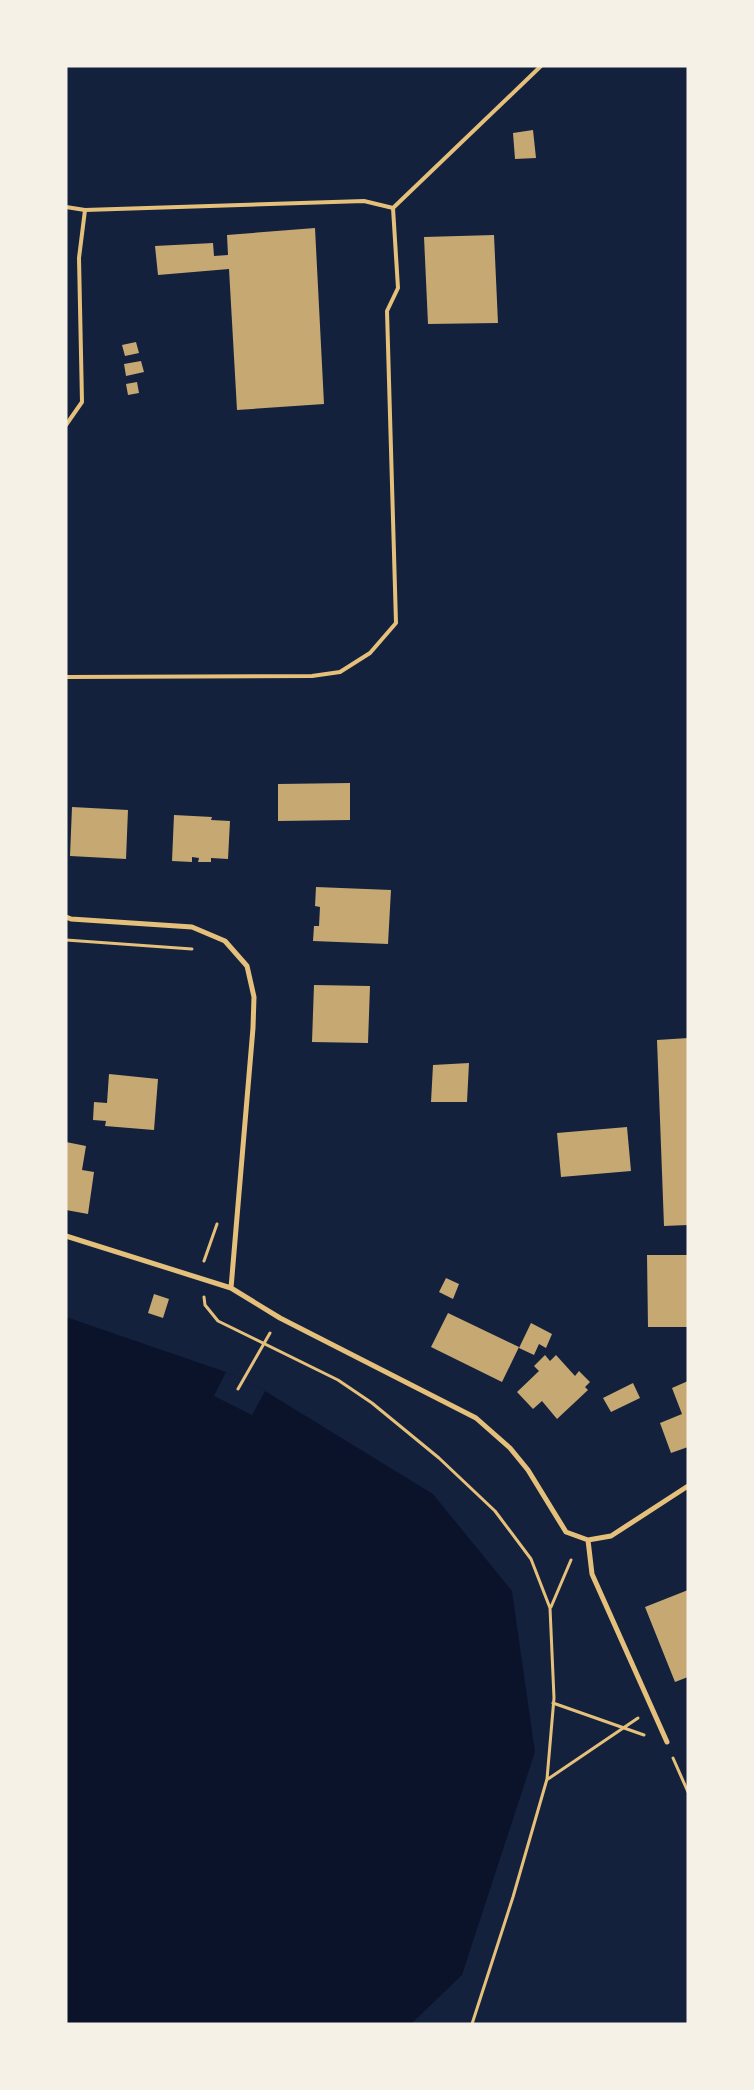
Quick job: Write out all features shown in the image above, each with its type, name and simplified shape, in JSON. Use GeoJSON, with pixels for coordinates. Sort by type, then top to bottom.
{"type":"FeatureCollection","features":[{"type":"Feature","properties":{"kind":"street"},"geometry":{"type":"LineString","coordinates":[[66,917],[71,919],[192,926],[225,941],[247,966],[254,997],[253,1028],[231,1288]]}},
{"type":"Feature","properties":{"kind":"street"},"geometry":{"type":"LineString","coordinates":[[66,1236],[231,1288],[280,1318],[476,1418],[510,1448],[528,1470],[566,1532],[588,1540],[611,1536],[688,1486]]}},
{"type":"Feature","properties":{"kind":"street"},"geometry":{"type":"LineString","coordinates":[[588,1540],[592,1574],[667,1742]]}},
{"type":"Feature","properties":{"kind":"lane"},"geometry":{"type":"LineString","coordinates":[[66,677],[312,676],[340,672],[370,653],[396,623],[387,312],[398,288],[393,208],[541,66]]}},
{"type":"Feature","properties":{"kind":"lane"},"geometry":{"type":"LineString","coordinates":[[66,207],[85,210],[364,201],[393,208]]}},
{"type":"Feature","properties":{"kind":"lane"},"geometry":{"type":"LineString","coordinates":[[66,425],[82,402],[79,258],[85,210]]}},
{"type":"Feature","properties":{"kind":"path"},"geometry":{"type":"LineString","coordinates":[[66,940],[201,950]]}},
{"type":"Feature","properties":{"kind":"path"},"geometry":{"type":"LineString","coordinates":[[218,1222],[205,1258],[202,1280],[205,1305],[218,1321],[338,1380],[372,1403],[439,1458],[495,1510],[531,1559],[550,1608],[553,1703],[547,1780],[513,1897],[472,2024]]}},
{"type":"Feature","properties":{"kind":"path"},"geometry":{"type":"LineString","coordinates":[[238,1389],[264,1342],[280,1318]]}},
{"type":"Feature","properties":{"kind":"path"},"geometry":{"type":"LineString","coordinates":[[550,1608],[581,1538]]}},
{"type":"Feature","properties":{"kind":"path"},"geometry":{"type":"LineString","coordinates":[[553,1703],[623,1729],[667,1742],[688,1792]]}},
{"type":"Feature","properties":{"kind":"path"},"geometry":{"type":"LineString","coordinates":[[547,1780],[651,1709]]}},
{"type":"Feature","properties":{"kind":"water"},"geometry":{"type":"Polygon","coordinates":[[[66,1317],[226,1372],[265,1391],[433,1494],[512,1591],[535,1752],[462,1975],[411,2024],[66,2024],[66,1317]]]}},
{"type":"Feature","properties":{"kind":"pier"},"geometry":{"type":"Polygon","coordinates":[[[226,1372],[265,1391],[252,1415],[214,1396],[226,1372]]]}},
{"type":"Feature","properties":{"kind":"building"},"geometry":{"type":"Polygon","coordinates":[[[533,130],[536,158],[515,159],[513,133],[533,130]]]}},
{"type":"Feature","properties":{"kind":"building"},"geometry":{"type":"Polygon","coordinates":[[[315,228],[324,404],[237,410],[229,269],[158,275],[155,246],[213,243],[214,256],[228,255],[227,235],[315,228]]]}},
{"type":"Feature","properties":{"kind":"building"},"geometry":{"type":"Polygon","coordinates":[[[494,235],[498,323],[428,324],[424,237],[494,235]]]}},
{"type":"Feature","properties":{"kind":"building"},"geometry":{"type":"Polygon","coordinates":[[[136,342],[139,353],[125,356],[122,345],[136,342]]]}},
{"type":"Feature","properties":{"kind":"building"},"geometry":{"type":"Polygon","coordinates":[[[141,361],[144,372],[126,376],[124,364],[141,361]]]}},
{"type":"Feature","properties":{"kind":"building"},"geometry":{"type":"Polygon","coordinates":[[[137,382],[139,393],[128,395],[126,384],[137,382]]]}},
{"type":"Feature","properties":{"kind":"building"},"geometry":{"type":"Polygon","coordinates":[[[350,783],[350,820],[278,821],[278,784],[350,783]]]}},
{"type":"Feature","properties":{"kind":"building"},"geometry":{"type":"Polygon","coordinates":[[[72,807],[128,810],[126,859],[70,856],[72,807]]]}},
{"type":"Feature","properties":{"kind":"building"},"geometry":{"type":"Polygon","coordinates":[[[174,815],[212,817],[211,820],[230,821],[228,859],[211,858],[211,862],[198,862],[199,858],[192,857],[192,862],[172,861],[174,815]]]}},
{"type":"Feature","properties":{"kind":"building"},"geometry":{"type":"Polygon","coordinates":[[[316,887],[391,890],[388,944],[313,941],[314,926],[319,926],[320,907],[315,906],[316,887]]]}},
{"type":"Feature","properties":{"kind":"building"},"geometry":{"type":"Polygon","coordinates":[[[314,985],[370,986],[368,1043],[312,1042],[314,985]]]}},
{"type":"Feature","properties":{"kind":"building"},"geometry":{"type":"Polygon","coordinates":[[[688,1038],[688,1225],[664,1226],[657,1040],[688,1038]]]}},
{"type":"Feature","properties":{"kind":"building"},"geometry":{"type":"Polygon","coordinates":[[[469,1063],[467,1102],[431,1102],[433,1065],[469,1063]]]}},
{"type":"Feature","properties":{"kind":"building"},"geometry":{"type":"Polygon","coordinates":[[[109,1074],[158,1079],[154,1130],[105,1126],[106,1121],[93,1120],[94,1102],[107,1103],[109,1074]]]}},
{"type":"Feature","properties":{"kind":"building"},"geometry":{"type":"Polygon","coordinates":[[[627,1127],[631,1171],[561,1177],[557,1133],[627,1127]]]}},
{"type":"Feature","properties":{"kind":"building"},"geometry":{"type":"Polygon","coordinates":[[[66,1142],[86,1146],[82,1170],[94,1172],[88,1214],[66,1210],[66,1142]]]}},
{"type":"Feature","properties":{"kind":"building"},"geometry":{"type":"Polygon","coordinates":[[[647,1255],[688,1255],[688,1327],[648,1327],[647,1255]]]}},
{"type":"Feature","properties":{"kind":"building"},"geometry":{"type":"Polygon","coordinates":[[[446,1278],[459,1284],[453,1299],[439,1292],[446,1278]]]}},
{"type":"Feature","properties":{"kind":"building"},"geometry":{"type":"Polygon","coordinates":[[[154,1294],[169,1299],[163,1318],[148,1313],[154,1294]]]}},
{"type":"Feature","properties":{"kind":"building"},"geometry":{"type":"Polygon","coordinates":[[[448,1313],[519,1347],[502,1382],[431,1347],[448,1313]]]}},
{"type":"Feature","properties":{"kind":"building"},"geometry":{"type":"Polygon","coordinates":[[[531,1323],[552,1334],[546,1348],[539,1344],[534,1355],[519,1348],[531,1323]]]}},
{"type":"Feature","properties":{"kind":"building"},"geometry":{"type":"Polygon","coordinates":[[[545,1355],[550,1361],[556,1355],[575,1376],[579,1371],[590,1382],[585,1387],[588,1390],[557,1419],[542,1401],[533,1409],[517,1392],[539,1371],[534,1366],[545,1355]]]}},
{"type":"Feature","properties":{"kind":"building"},"geometry":{"type":"Polygon","coordinates":[[[688,1381],[688,1447],[671,1453],[660,1423],[682,1414],[672,1388],[688,1381]]]}},
{"type":"Feature","properties":{"kind":"building"},"geometry":{"type":"Polygon","coordinates":[[[633,1383],[640,1398],[611,1412],[603,1398],[633,1383]]]}},
{"type":"Feature","properties":{"kind":"building"},"geometry":{"type":"Polygon","coordinates":[[[688,1590],[688,1677],[675,1682],[645,1607],[688,1590]]]}}]}
